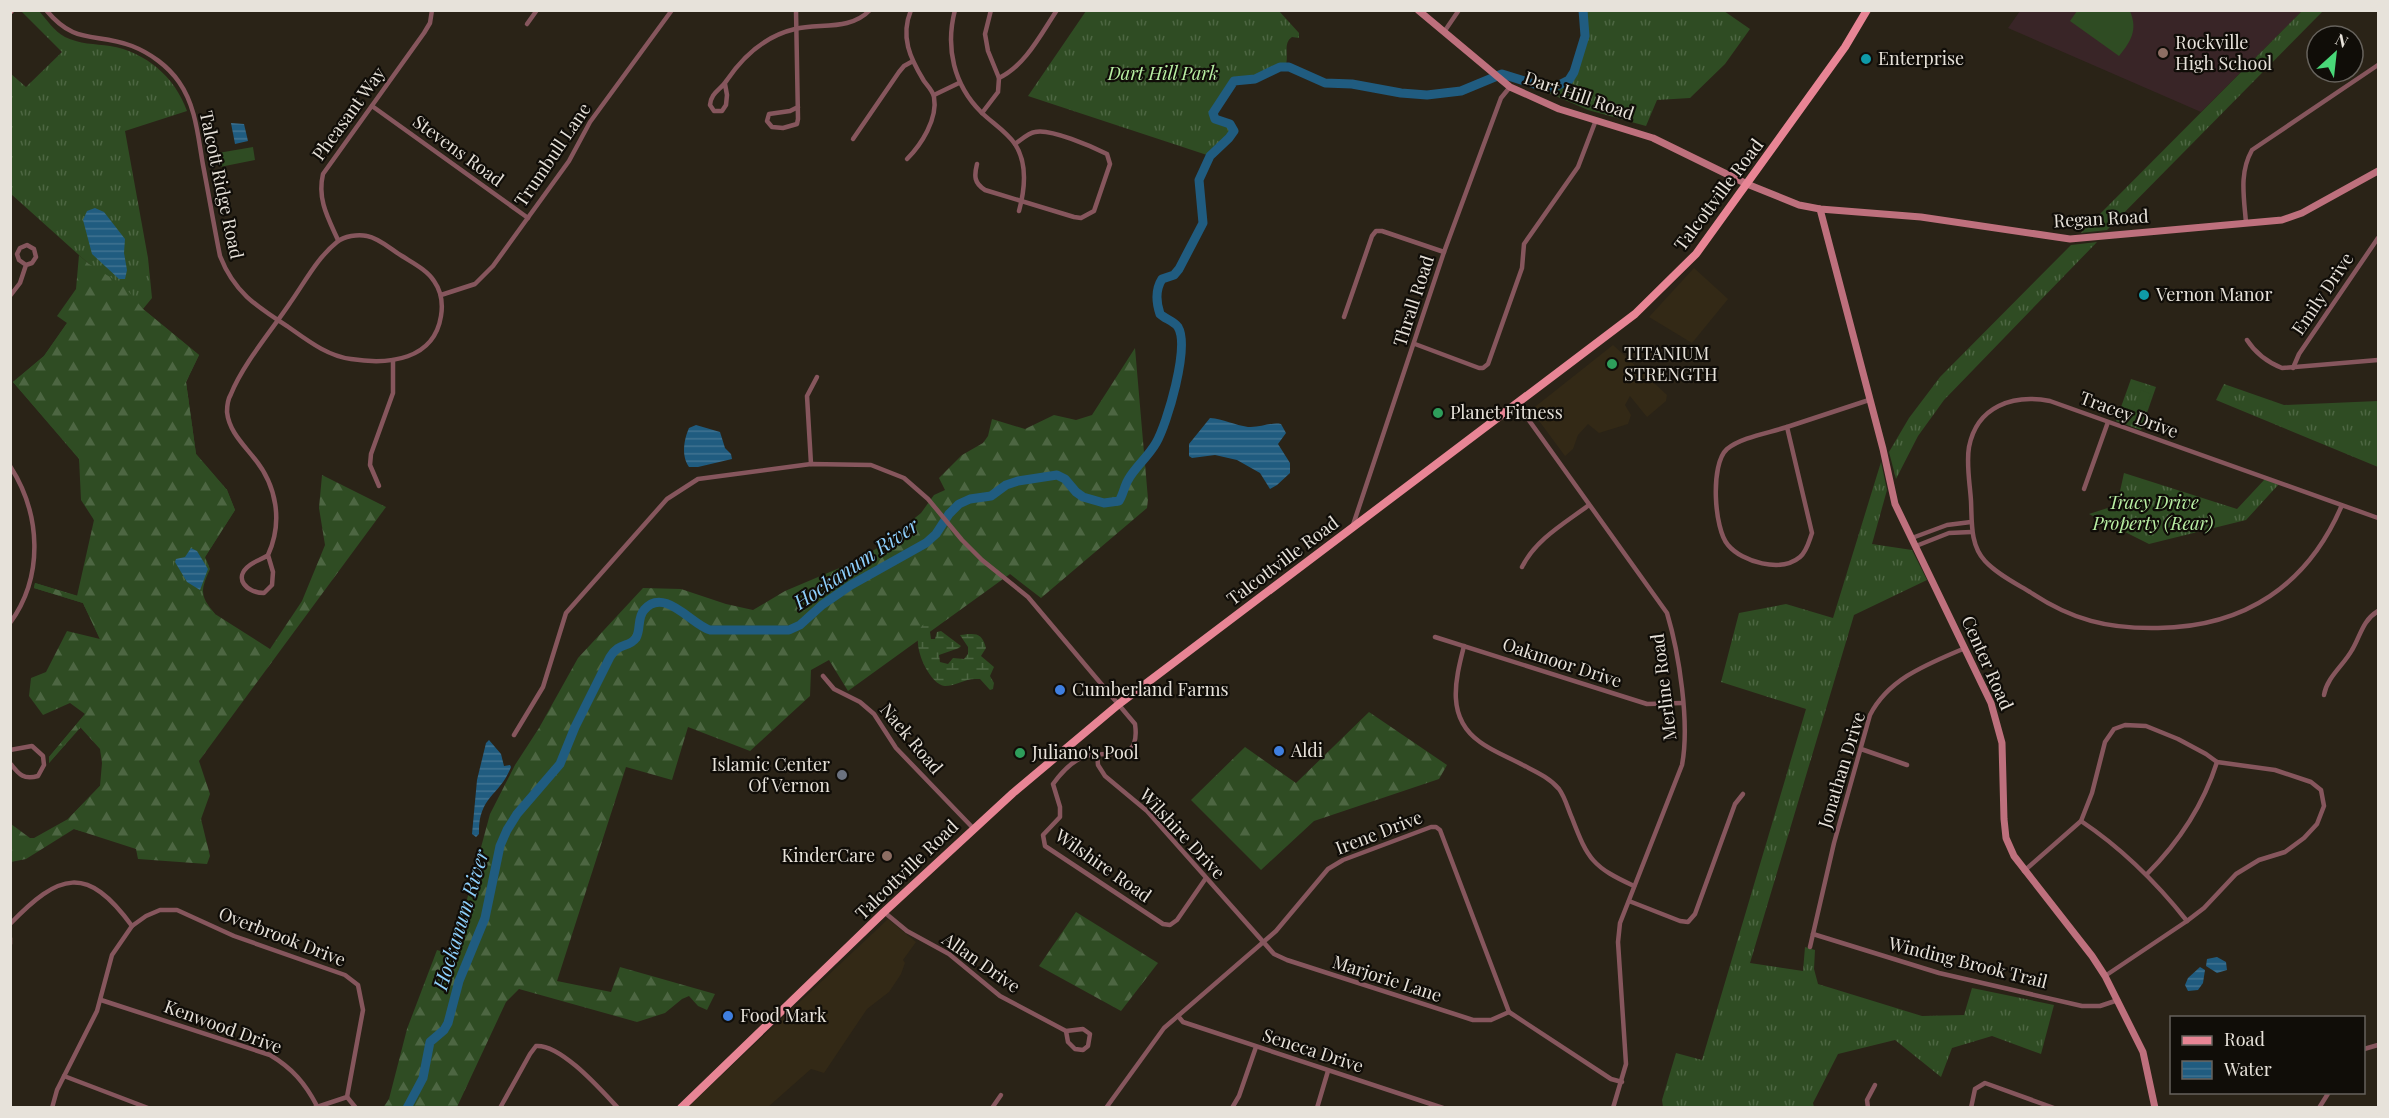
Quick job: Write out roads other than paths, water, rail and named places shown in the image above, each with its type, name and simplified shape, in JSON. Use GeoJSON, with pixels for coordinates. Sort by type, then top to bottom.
{"type":"FeatureCollection","features":[{"type":"Feature","properties":{"kind":"main road","name":"Talcottville Road"},"geometry":{"type":"LineString","coordinates":[[681,1107],[973,828],[1119,704],[1518,405],[1635,314],[1696,254],[1845,47],[1867,10]]}},
{"type":"Feature","properties":{"kind":"street","name":"Talcott Ridge Road"},"geometry":{"type":"LineString","coordinates":[[46,10],[68,32],[116,41],[152,56],[179,81],[194,115],[220,256],[225,271],[236,288],[278,321],[330,354],[351,359],[393,360],[412,356],[427,346],[439,330],[442,312],[441,295]]}},
{"type":"Feature","properties":{"kind":"street","name":"Pheasant Way"},"geometry":{"type":"LineString","coordinates":[[338,240],[323,206],[321,185],[323,174],[424,33],[430,23],[432,10]]}},
{"type":"Feature","properties":{"kind":"street"},"geometry":{"type":"LineString","coordinates":[[527,24],[537,10]]}},
{"type":"Feature","properties":{"kind":"street","name":"Trumbull Lane"},"geometry":{"type":"LineString","coordinates":[[441,295],[475,284],[484,277],[569,161],[590,122],[672,10]]}},
{"type":"Feature","properties":{"kind":"street"},"geometry":{"type":"LineString","coordinates":[[796,10],[798,107],[797,124],[793,127],[772,127],[768,121],[769,114],[790,111],[798,107]]}},
{"type":"Feature","properties":{"kind":"street"},"geometry":{"type":"LineString","coordinates":[[725,84],[726,105],[722,111],[714,111],[710,105],[711,98],[725,84],[738,64],[766,40],[796,28],[836,26],[854,21],[870,10]]}},
{"type":"Feature","properties":{"kind":"street"},"geometry":{"type":"LineString","coordinates":[[907,159],[918,148],[930,124],[934,109],[934,95],[913,61],[906,38],[906,24],[911,10]]}},
{"type":"Feature","properties":{"kind":"street"},"geometry":{"type":"LineString","coordinates":[[955,10],[950,41],[959,83],[982,113],[1015,144],[1025,182],[1019,211]]}},
{"type":"Feature","properties":{"kind":"street"},"geometry":{"type":"LineString","coordinates":[[982,113],[998,92],[999,78],[988,51],[986,34],[991,10]]}},
{"type":"Feature","properties":{"kind":"street"},"geometry":{"type":"LineString","coordinates":[[999,78],[1012,72],[1021,62],[1057,10]]}},
{"type":"Feature","properties":{"kind":"street","name":"Dart Hill Road"},"geometry":{"type":"LineString","coordinates":[[1418,10],[1510,87],[1559,109],[1653,138],[1748,184]]}},
{"type":"Feature","properties":{"kind":"street"},"geometry":{"type":"LineString","coordinates":[[1444,32],[1459,10]]}},
{"type":"Feature","properties":{"kind":"street"},"geometry":{"type":"LineString","coordinates":[[853,139],[899,72],[913,61]]}},
{"type":"Feature","properties":{"kind":"street"},"geometry":{"type":"LineString","coordinates":[[2246,223],[2243,173],[2246,160],[2252,150],[2379,65]]}},
{"type":"Feature","properties":{"kind":"street"},"geometry":{"type":"LineString","coordinates":[[934,95],[959,83]]}},
{"type":"Feature","properties":{"kind":"street","name":"Thrall Road"},"geometry":{"type":"LineString","coordinates":[[1352,528],[1444,252],[1501,98],[1510,87]]}},
{"type":"Feature","properties":{"kind":"street","name":"Stevens Road"},"geometry":{"type":"LineString","coordinates":[[372,105],[528,218]]}},
{"type":"Feature","properties":{"kind":"street"},"geometry":{"type":"LineString","coordinates":[[1415,344],[1479,368],[1488,364],[1522,268],[1524,244],[1578,167],[1596,120]]}},
{"type":"Feature","properties":{"kind":"street"},"geometry":{"type":"LineString","coordinates":[[977,164],[974,175],[978,185],[986,190],[1074,217],[1088,216],[1094,211],[1110,164],[1107,154],[1045,132],[1034,132],[1015,144]]}},
{"type":"Feature","properties":{"kind":"street","name":"Regan Road"},"geometry":{"type":"LineString","coordinates":[[1748,184],[1799,205],[1820,209],[1921,216],[2070,239],[2282,220],[2295,217],[2379,171]]}},
{"type":"Feature","properties":{"kind":"street","name":"Center Road"},"geometry":{"type":"LineString","coordinates":[[1820,209],[1883,449],[1895,504],[1998,722],[2004,767],[2006,838],[2024,871],[2092,956],[2105,976],[2143,1052],[2155,1107]]}},
{"type":"Feature","properties":{"kind":"street"},"geometry":{"type":"LineString","coordinates":[[1344,317],[1372,236],[1376,231],[1444,252]]}},
{"type":"Feature","properties":{"kind":"street"},"geometry":{"type":"LineString","coordinates":[[268,555],[250,564],[244,572],[242,580],[247,590],[264,593],[272,585],[273,572],[268,555],[277,524],[275,500],[268,478],[231,427],[227,411],[230,396],[237,381],[317,262],[338,240],[353,236],[368,236],[378,241],[421,268],[434,280],[441,295]]}},
{"type":"Feature","properties":{"kind":"street","name":"Emily Drive"},"geometry":{"type":"LineString","coordinates":[[2293,368],[2299,354],[2379,238]]}},
{"type":"Feature","properties":{"kind":"street"},"geometry":{"type":"LineString","coordinates":[[27,245],[34,249],[36,257],[32,263],[26,265],[19,260],[17,254],[27,245]]}},
{"type":"Feature","properties":{"kind":"street"},"geometry":{"type":"LineString","coordinates":[[10,296],[20,282],[26,265]]}},
{"type":"Feature","properties":{"kind":"street"},"geometry":{"type":"LineString","coordinates":[[2247,340],[2253,349],[2269,362],[2283,368],[2379,360]]}},
{"type":"Feature","properties":{"kind":"street"},"geometry":{"type":"LineString","coordinates":[[379,486],[370,465],[371,454],[393,393],[393,360]]}},
{"type":"Feature","properties":{"kind":"street"},"geometry":{"type":"LineString","coordinates":[[811,464],[807,396],[817,377]]}},
{"type":"Feature","properties":{"kind":"street","name":"Tracey Drive"},"geometry":{"type":"LineString","coordinates":[[1971,532],[1969,446],[1980,422],[1990,411],[2010,400],[2033,398],[2050,401],[2379,518]]}},
{"type":"Feature","properties":{"kind":"street"},"geometry":{"type":"LineString","coordinates":[[1787,428],[1812,533],[1808,546],[1800,557],[1776,565],[1743,557],[1727,544],[1720,523],[1716,477],[1719,458],[1735,444],[1869,400]]}},
{"type":"Feature","properties":{"kind":"street","name":"Merline Road"},"geometry":{"type":"LineString","coordinates":[[1518,405],[1666,613],[1673,633],[1683,703],[1686,740],[1682,765],[1620,923],[1618,942],[1626,1064],[1613,1107]]}},
{"type":"Feature","properties":{"kind":"street"},"geometry":{"type":"LineString","coordinates":[[2084,489],[2108,422]]}},
{"type":"Feature","properties":{"kind":"street"},"geometry":{"type":"LineString","coordinates":[[514,735],[543,687],[566,613],[667,500],[698,479],[811,464],[871,465],[904,478],[919,490],[982,560],[1028,597],[1135,724],[1137,735],[1132,746],[1124,753],[1114,756],[1097,754]]}},
{"type":"Feature","properties":{"kind":"street"},"geometry":{"type":"LineString","coordinates":[[10,466],[21,483],[31,510],[35,537],[34,561],[27,593],[10,623]]}},
{"type":"Feature","properties":{"kind":"street"},"geometry":{"type":"LineString","coordinates":[[1522,567],[1539,543],[1588,505]]}},
{"type":"Feature","properties":{"kind":"street"},"geometry":{"type":"LineString","coordinates":[[1916,546],[1949,533],[1971,532],[1984,561],[2055,609],[2095,624],[2180,628],[2213,623],[2246,612],[2268,599],[2289,582],[2310,560],[2327,537],[2342,505]]}},
{"type":"Feature","properties":{"kind":"street"},"geometry":{"type":"LineString","coordinates":[[1912,538],[1947,525],[1971,522]]}},
{"type":"Feature","properties":{"kind":"street"},"geometry":{"type":"LineString","coordinates":[[2324,695],[2328,682],[2353,650],[2368,618],[2379,611]]}},
{"type":"Feature","properties":{"kind":"street","name":"Oakmoor Drive"},"geometry":{"type":"LineString","coordinates":[[1435,637],[1647,704],[1683,703]]}},
{"type":"Feature","properties":{"kind":"street"},"geometry":{"type":"LineString","coordinates":[[1464,646],[1457,670],[1455,704],[1467,731],[1480,742],[1551,781],[1560,791],[1582,847],[1591,859],[1610,875],[1634,886]]}},
{"type":"Feature","properties":{"kind":"street","name":"Jonathan Drive"},"geometry":{"type":"LineString","coordinates":[[1810,947],[1834,843],[1870,715],[1878,700],[1900,678],[1965,648]]}},
{"type":"Feature","properties":{"kind":"street","name":"Naek Road"},"geometry":{"type":"LineString","coordinates":[[823,676],[834,689],[860,702],[877,717],[896,748],[973,828]]}},
{"type":"Feature","properties":{"kind":"street"},"geometry":{"type":"LineString","coordinates":[[2024,871],[2081,821],[2092,793],[2105,742],[2114,729],[2125,725],[2146,726],[2178,739],[2217,762],[2275,770],[2311,782],[2321,790],[2324,806],[2318,824],[2304,838],[2285,852],[2259,860],[2236,874],[2204,908],[2105,976]]}},
{"type":"Feature","properties":{"kind":"street"},"geometry":{"type":"LineString","coordinates":[[10,750],[32,747],[43,756],[44,765],[38,776],[29,778],[20,776],[10,763]]}},
{"type":"Feature","properties":{"kind":"street"},"geometry":{"type":"LineString","coordinates":[[1861,749],[1907,765]]}},
{"type":"Feature","properties":{"kind":"street","name":"Wilshire Road"},"geometry":{"type":"LineString","coordinates":[[1097,754],[1084,756],[1071,765],[1053,784],[1060,807],[1060,817],[1043,835],[1045,846],[1163,924],[1170,925],[1177,920],[1206,878]]}},
{"type":"Feature","properties":{"kind":"street","name":"Wilshire Drive"},"geometry":{"type":"LineString","coordinates":[[1097,754],[1098,765],[1105,776],[1147,811],[1262,942]]}},
{"type":"Feature","properties":{"kind":"street"},"geometry":{"type":"LineString","coordinates":[[2147,874],[2180,838],[2195,815],[2217,762]]}},
{"type":"Feature","properties":{"kind":"street"},"geometry":{"type":"LineString","coordinates":[[1629,901],[1688,922],[1695,914],[1735,804],[1743,794]]}},
{"type":"Feature","properties":{"kind":"street"},"geometry":{"type":"LineString","coordinates":[[2081,821],[2126,854],[2147,874],[2187,921]]}},
{"type":"Feature","properties":{"kind":"street","name":"Irene Drive"},"geometry":{"type":"LineString","coordinates":[[1106,1107],[1164,1028],[1276,931],[1328,869],[1343,860],[1436,827],[1440,830],[1509,1012]]}},
{"type":"Feature","properties":{"kind":"street"},"geometry":{"type":"LineString","coordinates":[[10,924],[42,896],[68,881],[82,882],[98,889],[132,926]]}},
{"type":"Feature","properties":{"kind":"street","name":"Overbrook Drive"},"geometry":{"type":"LineString","coordinates":[[52,1107],[64,1076],[97,1011],[112,955],[132,926],[160,910],[177,910],[234,936],[345,975],[358,985],[362,994],[363,1010],[347,1097]]}},
{"type":"Feature","properties":{"kind":"street","name":"Allan Drive"},"geometry":{"type":"LineString","coordinates":[[884,912],[907,931],[949,954],[1000,996],[1066,1031],[1083,1029],[1090,1034],[1088,1046],[1083,1050],[1075,1049],[1068,1042],[1066,1031]]}},
{"type":"Feature","properties":{"kind":"street","name":"Winding Brook Trail"},"geometry":{"type":"LineString","coordinates":[[1813,934],[1939,973],[2082,1006],[2100,1006],[2118,1000]]}},
{"type":"Feature","properties":{"kind":"street"},"geometry":{"type":"LineString","coordinates":[[10,938],[10,944]]}},
{"type":"Feature","properties":{"kind":"street","name":"Marjorie Lane"},"geometry":{"type":"LineString","coordinates":[[1262,942],[1274,954],[1287,960],[1473,1020],[1491,1020],[1509,1012]]}},
{"type":"Feature","properties":{"kind":"street","name":"Kenwood Drive"},"geometry":{"type":"LineString","coordinates":[[101,1000],[270,1055],[285,1063],[297,1075],[316,1107]]}},
{"type":"Feature","properties":{"kind":"street"},"geometry":{"type":"LineString","coordinates":[[1509,1012],[1611,1078],[1622,1082]]}},
{"type":"Feature","properties":{"kind":"street","name":"Seneca Drive"},"geometry":{"type":"LineString","coordinates":[[1178,1016],[1184,1023],[1443,1107]]}},
{"type":"Feature","properties":{"kind":"street"},"geometry":{"type":"LineString","coordinates":[[500,1107],[536,1046],[545,1046],[576,1067],[618,1107]]}},
{"type":"Feature","properties":{"kind":"street"},"geometry":{"type":"LineString","coordinates":[[1232,1107],[1239,1096],[1256,1047]]}},
{"type":"Feature","properties":{"kind":"street"},"geometry":{"type":"LineString","coordinates":[[1317,1107],[1328,1071]]}},
{"type":"Feature","properties":{"kind":"street"},"geometry":{"type":"LineString","coordinates":[[64,1076],[148,1107]]}},
{"type":"Feature","properties":{"kind":"street"},"geometry":{"type":"LineString","coordinates":[[1971,1107],[1975,1089],[1984,1083],[2054,1107]]}},
{"type":"Feature","properties":{"kind":"street"},"geometry":{"type":"LineString","coordinates":[[1868,1107],[1867,1100],[1875,1085]]}},
{"type":"Feature","properties":{"kind":"street"},"geometry":{"type":"LineString","coordinates":[[2319,1107],[2328,1094]]}},
{"type":"Feature","properties":{"kind":"street"},"geometry":{"type":"LineString","coordinates":[[992,1107],[1001,1095]]}},
{"type":"Feature","properties":{"kind":"street"},"geometry":{"type":"LineString","coordinates":[[316,1107],[347,1097],[356,1107]]}},
{"type":"Feature","properties":{"kind":"water"},"geometry":{"type":"Polygon","coordinates":[[[231,123],[244,124],[248,141],[235,144],[231,123]]]}},
{"type":"Feature","properties":{"kind":"water"},"geometry":{"type":"Polygon","coordinates":[[[95,208],[104,212],[125,239],[124,253],[127,270],[125,279],[119,279],[92,254],[83,220],[87,211],[95,208]]]}},
{"type":"Feature","properties":{"kind":"water"},"geometry":{"type":"Polygon","coordinates":[[[1210,418],[1248,427],[1281,424],[1286,433],[1278,444],[1290,463],[1290,473],[1270,489],[1260,473],[1237,460],[1215,455],[1192,458],[1189,456],[1189,444],[1210,418]]]}},
{"type":"Feature","properties":{"kind":"water"},"geometry":{"type":"Polygon","coordinates":[[[696,425],[720,432],[725,448],[731,454],[732,459],[689,467],[684,453],[685,442],[689,428],[696,425]]]}},
{"type":"Feature","properties":{"kind":"water"},"geometry":{"type":"Polygon","coordinates":[[[191,548],[197,551],[208,569],[200,590],[187,582],[175,562],[176,559],[185,557],[191,548]]]}},
{"type":"Feature","properties":{"kind":"water"},"geometry":{"type":"Polygon","coordinates":[[[489,740],[501,754],[504,766],[510,765],[511,767],[482,812],[479,834],[476,837],[472,834],[477,780],[486,743],[489,740]]]}},
{"type":"Feature","properties":{"kind":"water"},"geometry":{"type":"Polygon","coordinates":[[[2217,957],[2226,962],[2227,970],[2217,973],[2206,966],[2207,959],[2217,957]]]}},
{"type":"Feature","properties":{"kind":"water"},"geometry":{"type":"Polygon","coordinates":[[[2200,967],[2205,970],[2203,983],[2198,990],[2188,991],[2185,985],[2188,978],[2200,967]]]}},
{"type":"Feature","properties":{"kind":"waterway","name":"Hockanum River"},"geometry":{"type":"LineString","coordinates":[[407,1108],[423,1078],[430,1042],[444,1030],[448,1023],[459,981],[485,918],[500,846],[507,830],[517,814],[560,764],[575,727],[610,657],[617,649],[636,638],[640,617],[644,610],[660,602],[669,604],[710,630],[789,630],[800,625],[822,605],[851,585],[926,543],[936,534],[949,514],[959,504],[970,499],[991,496],[1006,485],[1018,481],[1057,475],[1065,479],[1083,497],[1104,503],[1119,501],[1131,475],[1149,453],[1161,433],[1176,385],[1181,337],[1178,327],[1160,314],[1157,292],[1162,279],[1174,275],[1179,269],[1203,223],[1199,180],[1210,156],[1234,131],[1230,124],[1215,119],[1213,113],[1234,81],[1255,79],[1280,67],[1289,67],[1325,83],[1352,84],[1427,95],[1461,91],[1502,74],[1547,88],[1555,87],[1569,80],[1574,72],[1585,36],[1583,10]]}},
{"type":"Feature","properties":{"kind":"place","name":"Rockville High School"},"geometry":{"type":"Point","coordinates":[2163,53]}},
{"type":"Feature","properties":{"kind":"place","name":"Enterprise"},"geometry":{"type":"Point","coordinates":[1866,59]}},
{"type":"Feature","properties":{"kind":"place","name":"Vernon Manor"},"geometry":{"type":"Point","coordinates":[2144,295]}},
{"type":"Feature","properties":{"kind":"place","name":"TITANIUM STRENGTH"},"geometry":{"type":"Point","coordinates":[1612,364]}},
{"type":"Feature","properties":{"kind":"place","name":"Planet Fitness"},"geometry":{"type":"Point","coordinates":[1438,413]}},
{"type":"Feature","properties":{"kind":"place","name":"Cumberland Farms"},"geometry":{"type":"Point","coordinates":[1060,690]}},
{"type":"Feature","properties":{"kind":"place","name":"Aldi"},"geometry":{"type":"Point","coordinates":[1279,751]}},
{"type":"Feature","properties":{"kind":"place","name":"Juliano's Pool"},"geometry":{"type":"Point","coordinates":[1020,753]}},
{"type":"Feature","properties":{"kind":"place","name":"Islamic Center Of Vernon"},"geometry":{"type":"Point","coordinates":[842,775]}},
{"type":"Feature","properties":{"kind":"place","name":"KinderCare"},"geometry":{"type":"Point","coordinates":[887,856]}},
{"type":"Feature","properties":{"kind":"place","name":"Food Mark"},"geometry":{"type":"Point","coordinates":[728,1016]}},
{"type":"Feature","properties":{"kind":"park label","name":"Dart Hill Park"},"geometry":{"type":"Point","coordinates":[1163,74]}},
{"type":"Feature","properties":{"kind":"park label","name":"Tracy Drive Property (Rear)"},"geometry":{"type":"Point","coordinates":[2153,513]}}]}
